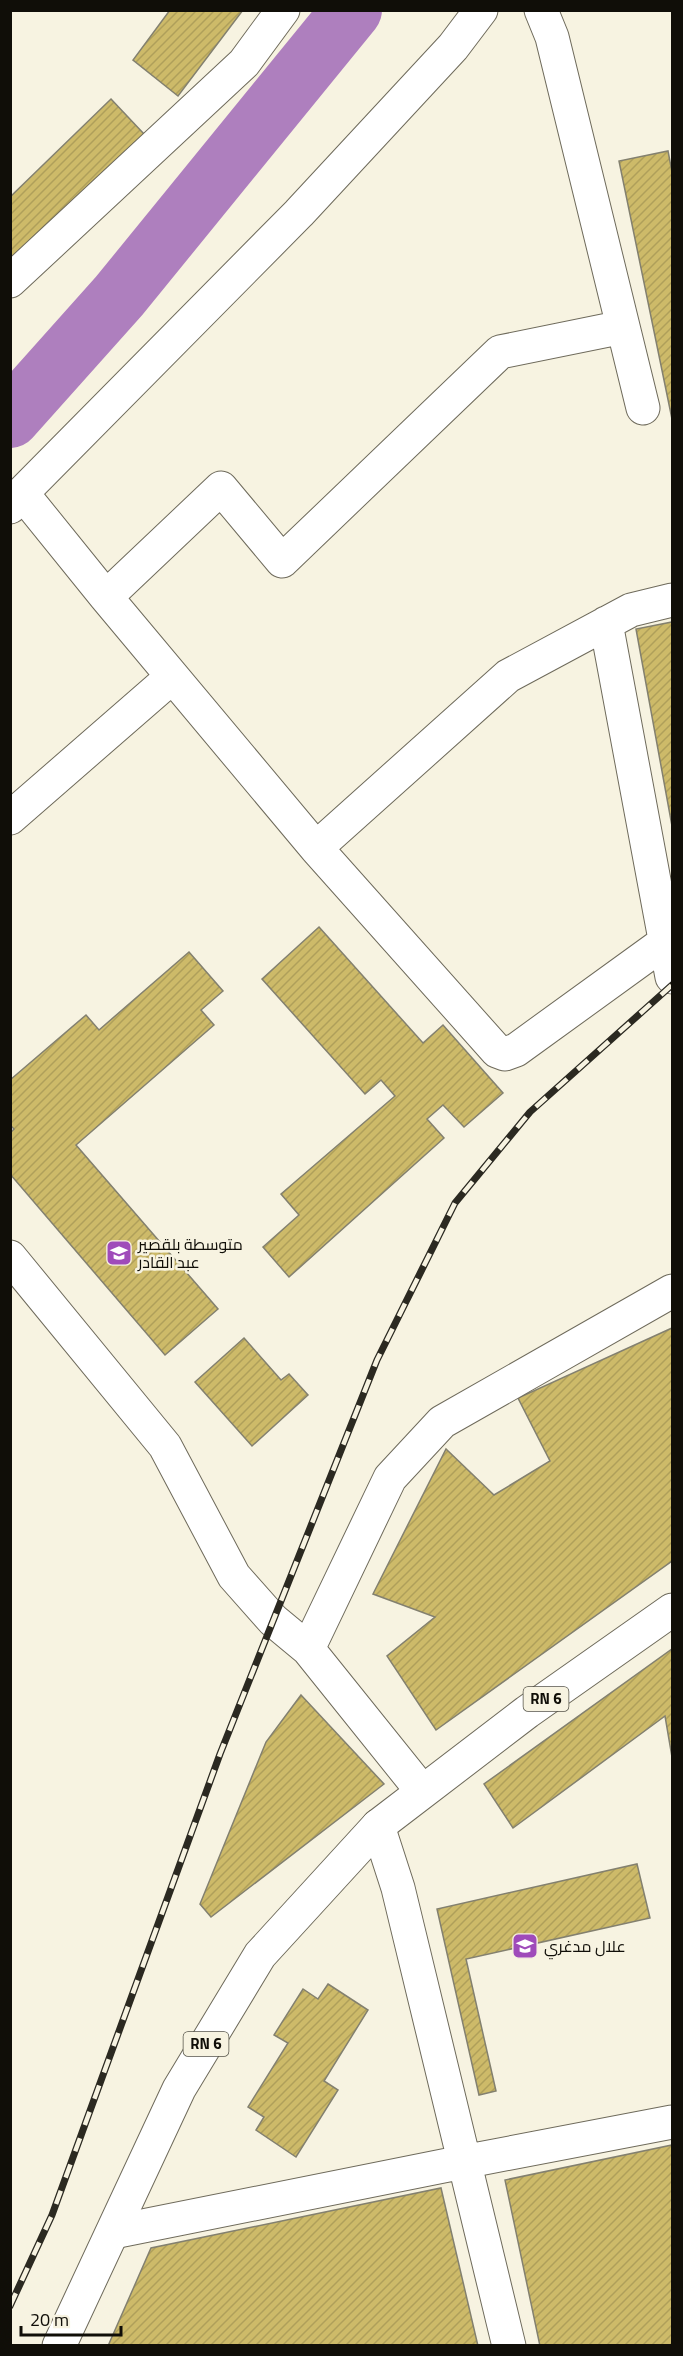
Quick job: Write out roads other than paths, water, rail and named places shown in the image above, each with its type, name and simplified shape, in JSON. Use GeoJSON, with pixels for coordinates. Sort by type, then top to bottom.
{"type":"FeatureCollection","features":[{"type":"Feature","properties":{"kind":"main road"},"geometry":{"type":"LineString","coordinates":[[10,281],[244,63],[283,10]]}},
{"type":"Feature","properties":{"kind":"main road"},"geometry":{"type":"LineString","coordinates":[[481,10],[453,46],[298,213],[16,500],[106,597],[316,848],[497,1051],[505,1054],[516,1050],[668,939]]}},
{"type":"Feature","properties":{"kind":"main road"},"geometry":{"type":"LineString","coordinates":[[541,10],[552,37],[643,408]]}},
{"type":"Feature","properties":{"kind":"main road"},"geometry":{"type":"LineString","coordinates":[[106,597],[220,488],[282,561],[500,352],[623,327]]}},
{"type":"Feature","properties":{"kind":"main road"},"geometry":{"type":"LineString","coordinates":[[316,848],[508,676],[631,610],[672,600]]}},
{"type":"Feature","properties":{"kind":"main road"},"geometry":{"type":"LineString","coordinates":[[606,623],[668,939],[672,977]]}},
{"type":"Feature","properties":{"kind":"main road"},"geometry":{"type":"LineString","coordinates":[[10,818],[172,676]]}},
{"type":"Feature","properties":{"kind":"main road"},"geometry":{"type":"LineString","coordinates":[[10,1257],[165,1446],[234,1576],[273,1620],[308,1649],[422,1791]]}},
{"type":"Feature","properties":{"kind":"main road"},"geometry":{"type":"LineString","coordinates":[[308,1649],[390,1478],[442,1422],[672,1291]]}},
{"type":"Feature","properties":{"kind":"main road","name":"RN 6"},"geometry":{"type":"LineString","coordinates":[[60,2346],[179,2089],[260,1955],[378,1826],[527,1712],[672,1610]]}},
{"type":"Feature","properties":{"kind":"main road"},"geometry":{"type":"LineString","coordinates":[[378,1826],[398,1888],[509,2346]]}},
{"type":"Feature","properties":{"kind":"main road"},"geometry":{"type":"LineString","coordinates":[[112,2232],[672,2122]]}},
{"type":"Feature","properties":{"kind":"waterway"},"geometry":{"type":"LineString","coordinates":[[10,418],[119,296],[352,10]]}},
{"type":"Feature","properties":{"kind":"railway"},"geometry":{"type":"LineString","coordinates":[[10,2306],[52,2215],[220,1754],[377,1360],[455,1203],[530,1112],[672,985]]}},
{"type":"Feature","properties":{"kind":"place","name":"متوسطة بلقصير عبد القادر"},"geometry":{"type":"Point","coordinates":[119,1253]}},
{"type":"Feature","properties":{"kind":"place","name":"علال مدغري"},"geometry":{"type":"Point","coordinates":[525,1946]}}]}
